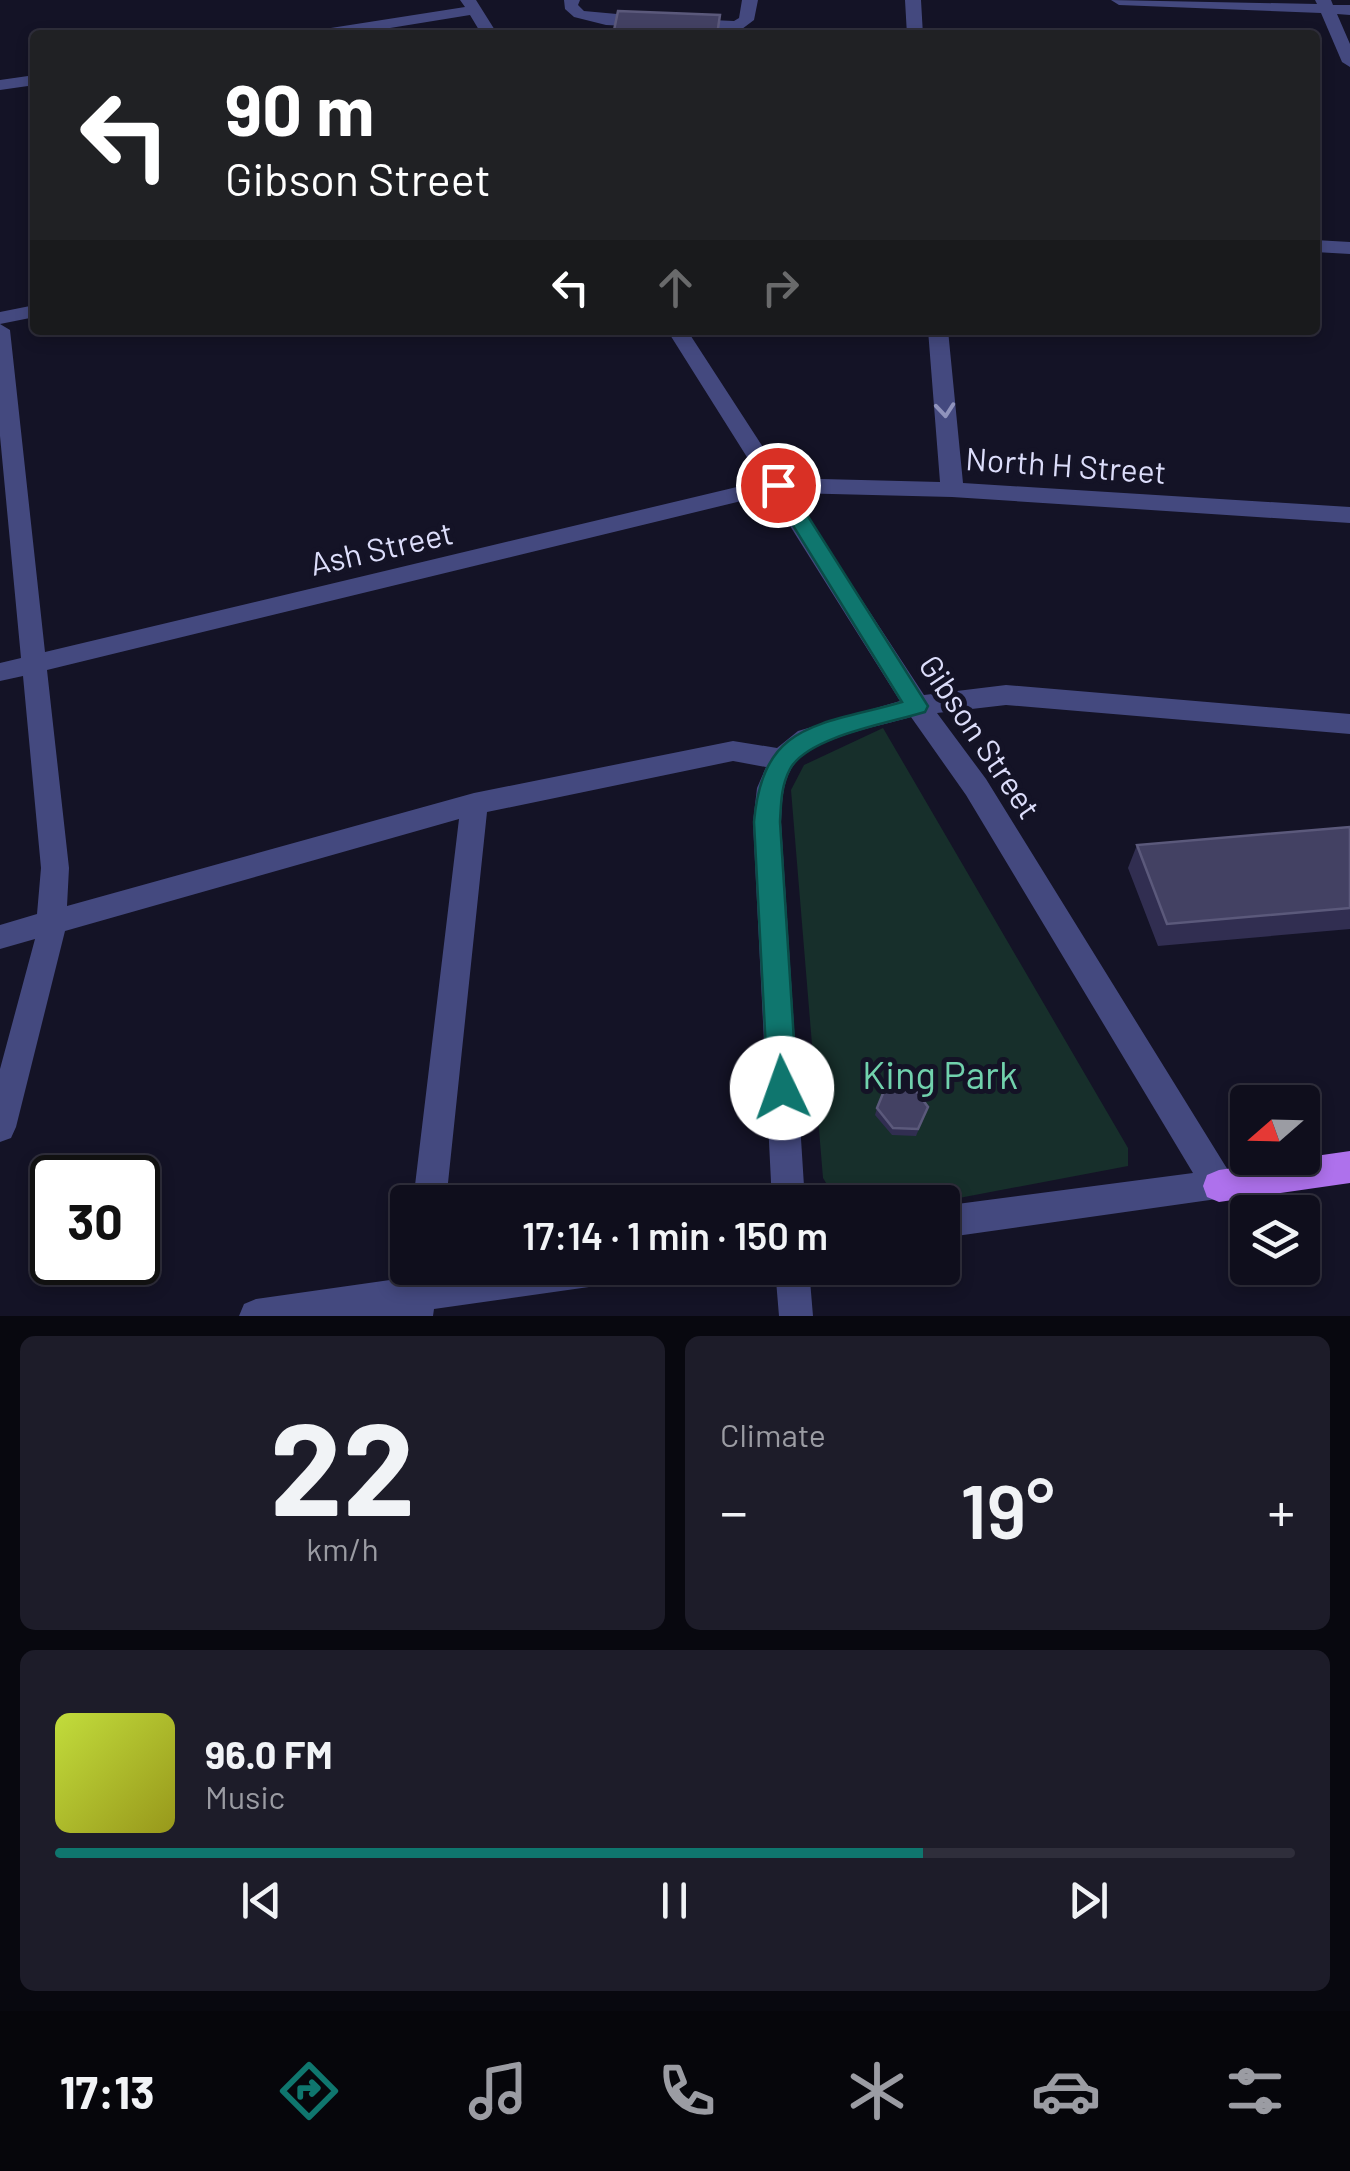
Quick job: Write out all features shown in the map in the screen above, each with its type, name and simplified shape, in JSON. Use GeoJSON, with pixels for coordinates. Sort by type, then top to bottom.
{"type":"FeatureCollection","features":[{"type":"Feature","properties":{"kind":"main road"},"geometry":{"type":"LineString","coordinates":[[1218,1186],[1350,1166]]}},
{"type":"Feature","properties":{"kind":"street"},"geometry":{"type":"LineString","coordinates":[[572,0],[570,6],[578,14],[662,22]]}},
{"type":"Feature","properties":{"kind":"street"},"geometry":{"type":"LineString","coordinates":[[681,23],[738,26],[746,20],[750,0]]}},
{"type":"Feature","properties":{"kind":"street"},"geometry":{"type":"LineString","coordinates":[[913,0],[915,30]]}},
{"type":"Feature","properties":{"kind":"street"},"geometry":{"type":"LineString","coordinates":[[1119,0],[1325,5],[1350,10]]}},
{"type":"Feature","properties":{"kind":"street"},"geometry":{"type":"LineString","coordinates":[[344,30],[471,5],[487,30]]}},
{"type":"Feature","properties":{"kind":"street"},"geometry":{"type":"LineString","coordinates":[[1325,5],[1350,62]]}},
{"type":"Feature","properties":{"kind":"street"},"geometry":{"type":"LineString","coordinates":[[0,86],[30,81]]}},
{"type":"Feature","properties":{"kind":"street"},"geometry":{"type":"LineString","coordinates":[[1320,246],[1350,248]]}},
{"type":"Feature","properties":{"kind":"street"},"geometry":{"type":"LineString","coordinates":[[0,318],[30,313]]}},
{"type":"Feature","properties":{"kind":"street"},"geometry":{"type":"LineString","coordinates":[[0,330],[55,868],[50,940],[0,1126]]}},
{"type":"Feature","properties":{"kind":"street","name":"Gibson Street"},"geometry":{"type":"LineString","coordinates":[[680,335],[917,706],[976,787],[1218,1186]]}},
{"type":"Feature","properties":{"kind":"street"},"geometry":{"type":"LineString","coordinates":[[938,335],[952,490]]}},
{"type":"Feature","properties":{"kind":"street","name":"North H Street"},"geometry":{"type":"LineString","coordinates":[[778,485],[952,490],[1350,515]]}},
{"type":"Feature","properties":{"kind":"street","name":"Ash Street"},"geometry":{"type":"LineString","coordinates":[[0,672],[778,485]]}},
{"type":"Feature","properties":{"kind":"street"},"geometry":{"type":"LineString","coordinates":[[788,1185],[767,822],[770,788],[782,759],[807,738],[917,706],[1006,695],[1350,724]]}},
{"type":"Feature","properties":{"kind":"street"},"geometry":{"type":"LineString","coordinates":[[0,936],[474,804],[732,750],[782,759]]}},
{"type":"Feature","properties":{"kind":"street"},"geometry":{"type":"LineString","coordinates":[[432,1185],[474,804]]}},
{"type":"Feature","properties":{"kind":"street"},"geometry":{"type":"LineString","coordinates":[[960,1220],[1218,1186]]}},
{"type":"Feature","properties":{"kind":"street"},"geometry":{"type":"LineString","coordinates":[[256,1316],[472,1285]]}},
{"type":"Feature","properties":{"kind":"street"},"geometry":{"type":"LineString","coordinates":[[793,1285],[796,1316]]}},
{"type":"Feature","properties":{"kind":"green space","name":"King Park"},"geometry":{"type":"Polygon","coordinates":[[[883,728],[1128,1148],[1128,1166],[960,1198],[960,1185],[827,1185],[823,1178],[791,790],[804,765],[883,728]]]}},
{"type":"Feature","properties":{"kind":"building"},"geometry":{"type":"Polygon","coordinates":[[[618,11],[720,15],[718,30],[614,30],[618,11]]]}},
{"type":"Feature","properties":{"kind":"building"},"geometry":{"type":"Polygon","coordinates":[[[1350,827],[1350,908],[1167,924],[1137,845],[1350,827]]]}},
{"type":"Feature","properties":{"kind":"building"},"geometry":{"type":"Polygon","coordinates":[[[911,1084],[928,1107],[918,1129],[893,1128],[877,1108],[886,1086],[911,1084]]]}},
{"type":"Feature","properties":{"kind":"route"},"geometry":{"type":"LineString","coordinates":[[778,485],[917,706],[807,738],[782,759],[770,788],[767,822],[782,1088]]}}]}
